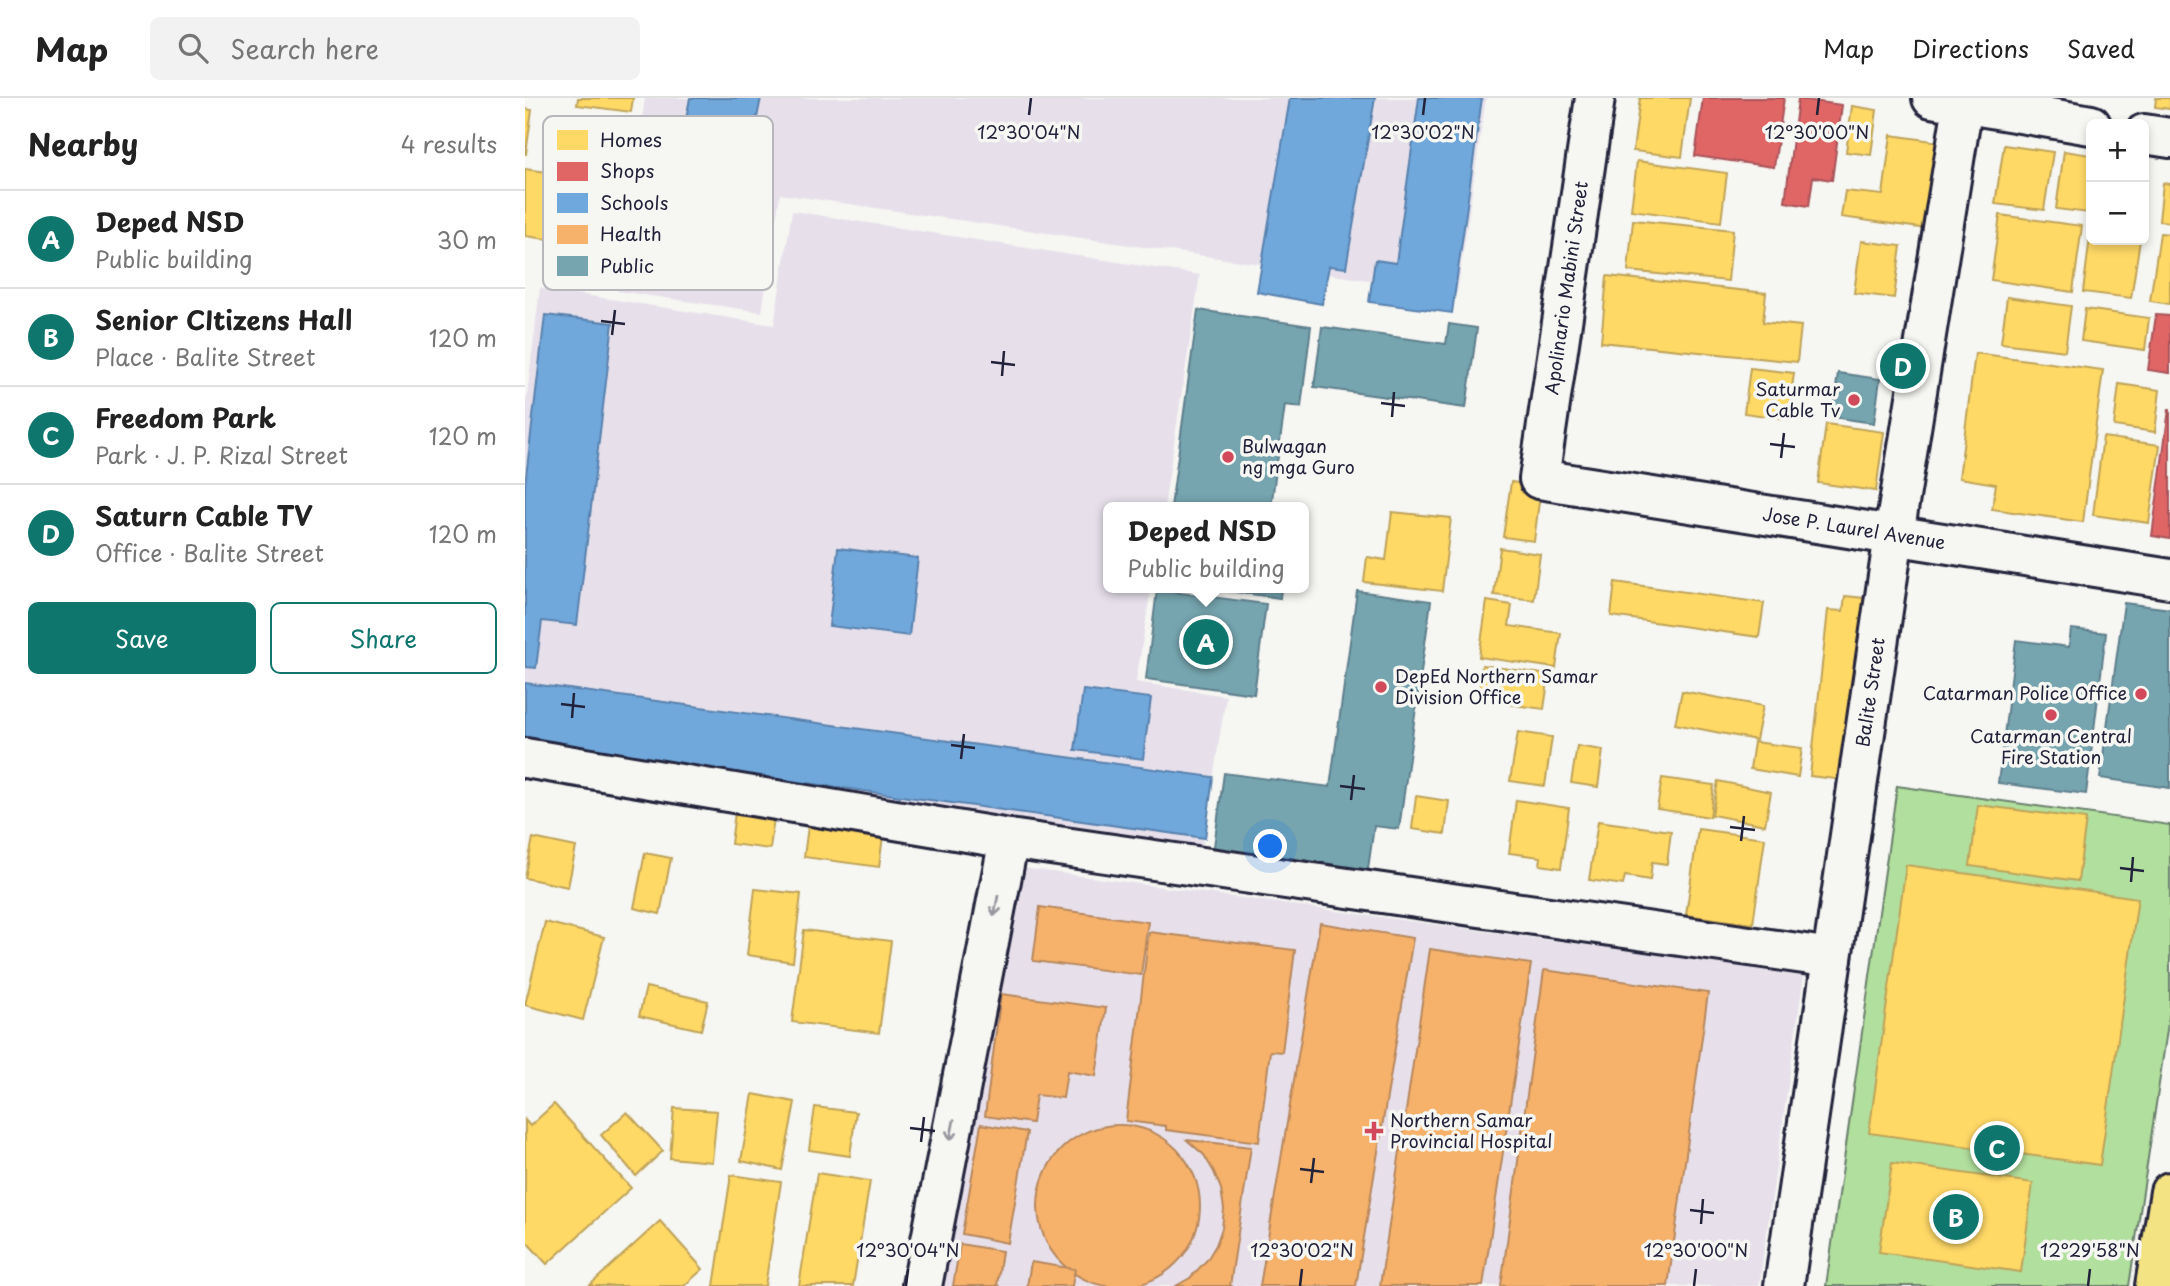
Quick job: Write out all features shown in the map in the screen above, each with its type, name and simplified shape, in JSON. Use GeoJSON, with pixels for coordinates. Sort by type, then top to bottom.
{"type":"FeatureCollection","features":[{"type":"Feature","properties":{"kind":"main road"},"geometry":{"type":"LineString","coordinates":[[2155,1286],[2170,1192]]}},
{"type":"Feature","properties":{"kind":"street","name":"Apolinario Mabini Street"},"geometry":{"type":"LineString","coordinates":[[1539,479],[1595,98]]}},
{"type":"Feature","properties":{"kind":"street"},"geometry":{"type":"LineString","coordinates":[[1953,100],[2086,124]]}},
{"type":"Feature","properties":{"kind":"street","name":"Balite Street"},"geometry":{"type":"LineString","coordinates":[[1784,1286],[1894,535],[1953,100]]}},
{"type":"Feature","properties":{"kind":"street"},"geometry":{"type":"LineString","coordinates":[[2149,135],[2170,138]]}},
{"type":"Feature","properties":{"kind":"street","name":"Jose P. Laurel Avenue"},"geometry":{"type":"LineString","coordinates":[[1539,479],[2170,579]]}},
{"type":"Feature","properties":{"kind":"street"},"geometry":{"type":"LineString","coordinates":[[525,758],[1009,839],[1832,958]]}},
{"type":"Feature","properties":{"kind":"street"},"geometry":{"type":"LineString","coordinates":[[922,1286],[1009,839]]}},
{"type":"Feature","properties":{"kind":"shaded area"},"geometry":{"type":"Polygon","coordinates":[[[645,98],[1486,98],[1457,293],[780,194],[773,240],[773,116],[642,116],[645,98]]]}},
{"type":"Feature","properties":{"kind":"shaded area"},"geometry":{"type":"Polygon","coordinates":[[[792,211],[1200,275],[1165,502],[1103,502],[1103,593],[1150,593],[1136,682],[1226,696],[1200,862],[525,755],[525,411],[540,288],[774,325],[792,211]]]}},
{"type":"Feature","properties":{"kind":"shaded area"},"geometry":{"type":"Polygon","coordinates":[[[617,290],[765,290],[762,312],[617,290]]]}},
{"type":"Feature","properties":{"kind":"shaded area","name":"Northern Samar Provincial Hospital"},"geometry":{"type":"Polygon","coordinates":[[[1016,867],[1804,975],[1759,1286],[938,1286],[1016,867]]]}},
{"type":"Feature","properties":{"kind":"green space"},"geometry":{"type":"Polygon","coordinates":[[[1897,786],[2170,825],[2170,1010],[2129,1286],[1826,1286],[1897,786]]]}},
{"type":"Feature","properties":{"kind":"building: Homes"},"geometry":{"type":"Polygon","coordinates":[[[578,98],[633,98],[631,112],[577,105],[578,98]]]}},
{"type":"Feature","properties":{"kind":"building: Homes"},"geometry":{"type":"Polygon","coordinates":[[[1640,98],[1690,98],[1682,157],[1633,151],[1640,98]]]}},
{"type":"Feature","properties":{"kind":"building: Homes"},"geometry":{"type":"Polygon","coordinates":[[[2156,98],[2170,98],[2170,109],[2155,107],[2156,98]]]}},
{"type":"Feature","properties":{"kind":"building: Homes"},"geometry":{"type":"Polygon","coordinates":[[[1852,106],[1877,110],[1871,155],[1846,152],[1852,106]]]}},
{"type":"Feature","properties":{"kind":"building: Homes"},"geometry":{"type":"Polygon","coordinates":[[[525,109],[532,110],[526,154],[525,154],[525,109]]]}},
{"type":"Feature","properties":{"kind":"building: Homes"},"geometry":{"type":"Polygon","coordinates":[[[1891,135],[1940,142],[1928,229],[1841,217],[1845,191],[1883,195],[1891,135]]]}},
{"type":"Feature","properties":{"kind":"building: Homes"},"geometry":{"type":"Polygon","coordinates":[[[2004,145],[2053,152],[2044,210],[1995,204],[2004,145]]]}},
{"type":"Feature","properties":{"kind":"building: Homes"},"geometry":{"type":"Polygon","coordinates":[[[2064,151],[2086,154],[2086,213],[2056,209],[2064,151]]]}},
{"type":"Feature","properties":{"kind":"building: Homes"},"geometry":{"type":"Polygon","coordinates":[[[1637,161],[1727,173],[1721,222],[1631,210],[1637,161]]]}},
{"type":"Feature","properties":{"kind":"building: Homes"},"geometry":{"type":"Polygon","coordinates":[[[525,169],[543,171],[543,239],[525,236],[525,169]]]}},
{"type":"Feature","properties":{"kind":"building: Homes"},"geometry":{"type":"Polygon","coordinates":[[[2163,183],[2170,184],[2170,222],[2159,221],[2163,183]]]}},
{"type":"Feature","properties":{"kind":"building: Homes"},"geometry":{"type":"Polygon","coordinates":[[[2000,215],[2082,226],[2073,292],[1991,280],[2000,215]]]}},
{"type":"Feature","properties":{"kind":"building: Homes"},"geometry":{"type":"Polygon","coordinates":[[[1633,220],[1733,230],[1728,281],[1628,271],[1633,220]]]}},
{"type":"Feature","properties":{"kind":"building: Homes"},"geometry":{"type":"Polygon","coordinates":[[[2160,233],[2170,234],[2170,304],[2150,301],[2160,233]]]}},
{"type":"Feature","properties":{"kind":"building: Homes"},"geometry":{"type":"Polygon","coordinates":[[[1861,241],[1901,246],[1894,298],[1854,293],[1861,241]]]}},
{"type":"Feature","properties":{"kind":"building: Homes"},"geometry":{"type":"Polygon","coordinates":[[[2089,245],[2139,245],[2131,298],[2083,292],[2089,245]]]}},
{"type":"Feature","properties":{"kind":"building: Homes"},"geometry":{"type":"Polygon","coordinates":[[[1607,276],[1766,293],[1763,322],[1801,326],[1797,362],[1601,342],[1607,276]]]}},
{"type":"Feature","properties":{"kind":"building: Homes"},"geometry":{"type":"Polygon","coordinates":[[[2007,297],[2071,306],[2065,351],[2001,343],[2007,297]]]}},
{"type":"Feature","properties":{"kind":"building: Homes"},"geometry":{"type":"Polygon","coordinates":[[[2085,309],[2149,318],[2145,350],[2081,341],[2085,309]]]}},
{"type":"Feature","properties":{"kind":"building: Homes"},"geometry":{"type":"Polygon","coordinates":[[[1975,353],[2103,370],[2083,522],[1992,509],[1996,484],[1959,478],[1975,353]]]}},
{"type":"Feature","properties":{"kind":"building: Homes"},"geometry":{"type":"Polygon","coordinates":[[[1750,368],[1794,373],[1788,419],[1744,413],[1750,368]]]}},
{"type":"Feature","properties":{"kind":"building: Homes"},"geometry":{"type":"Polygon","coordinates":[[[2119,384],[2160,390],[2155,432],[2114,426],[2119,384]]]}},
{"type":"Feature","properties":{"kind":"building: Homes"},"geometry":{"type":"Polygon","coordinates":[[[1826,424],[1884,432],[1876,491],[1818,483],[1826,424]]]}},
{"type":"Feature","properties":{"kind":"building: Homes"},"geometry":{"type":"Polygon","coordinates":[[[2103,437],[2160,445],[2149,523],[2093,515],[2103,437]]]}},
{"type":"Feature","properties":{"kind":"building: Homes"},"geometry":{"type":"Polygon","coordinates":[[[1511,482],[1541,486],[1534,541],[1503,537],[1511,482]]]}},
{"type":"Feature","properties":{"kind":"building: Homes"},"geometry":{"type":"Polygon","coordinates":[[[1392,512],[1451,518],[1442,591],[1364,582],[1367,557],[1386,560],[1392,512]]]}},
{"type":"Feature","properties":{"kind":"building: Homes"},"geometry":{"type":"Polygon","coordinates":[[[1500,548],[1540,554],[1534,600],[1494,595],[1500,548]]]}},
{"type":"Feature","properties":{"kind":"building: Homes"},"geometry":{"type":"Polygon","coordinates":[[[1615,582],[1764,603],[1759,637],[1611,616],[1615,582]]]}},
{"type":"Feature","properties":{"kind":"building: Homes"},"geometry":{"type":"Polygon","coordinates":[[[1845,596],[1864,598],[1844,780],[1810,776],[1828,610],[1843,611],[1845,596]]]}},
{"type":"Feature","properties":{"kind":"building: Homes"},"geometry":{"type":"Polygon","coordinates":[[[1487,601],[1512,605],[1509,626],[1561,633],[1556,668],[1479,657],[1487,601]]]}},
{"type":"Feature","properties":{"kind":"building: Homes"},"geometry":{"type":"Polygon","coordinates":[[[1482,665],[1549,675],[1544,709],[1478,700],[1482,665]]]}},
{"type":"Feature","properties":{"kind":"building: Homes"},"geometry":{"type":"Polygon","coordinates":[[[1682,691],[1763,706],[1756,740],[1675,724],[1682,691]]]}},
{"type":"Feature","properties":{"kind":"building: Homes"},"geometry":{"type":"Polygon","coordinates":[[[1518,732],[1552,737],[1545,786],[1510,781],[1518,732]]]}},
{"type":"Feature","properties":{"kind":"building: Homes"},"geometry":{"type":"Polygon","coordinates":[[[1754,742],[1802,748],[1798,777],[1750,769],[1754,742]]]}},
{"type":"Feature","properties":{"kind":"building: Homes"},"geometry":{"type":"Polygon","coordinates":[[[1577,746],[1603,750],[1598,787],[1571,783],[1577,746]]]}},
{"type":"Feature","properties":{"kind":"building: Homes"},"geometry":{"type":"Polygon","coordinates":[[[1662,778],[1714,785],[1710,817],[1657,809],[1662,778]]]}},
{"type":"Feature","properties":{"kind":"building: Homes"},"geometry":{"type":"Polygon","coordinates":[[[1718,781],[1771,792],[1765,825],[1712,815],[1718,781]]]}},
{"type":"Feature","properties":{"kind":"building: Homes"},"geometry":{"type":"Polygon","coordinates":[[[1416,796],[1449,801],[1445,834],[1412,829],[1416,796]]]}},
{"type":"Feature","properties":{"kind":"building: Homes"},"geometry":{"type":"Polygon","coordinates":[[[1516,800],[1569,808],[1561,868],[1540,865],[1541,857],[1509,853],[1516,800]]]}},
{"type":"Feature","properties":{"kind":"building: Homes"},"geometry":{"type":"Polygon","coordinates":[[[1978,805],[2086,819],[2078,881],[1970,866],[1978,805]]]}},
{"type":"Feature","properties":{"kind":"building: Homes"},"geometry":{"type":"Polygon","coordinates":[[[735,812],[774,817],[770,849],[731,844],[735,812]]]}},
{"type":"Feature","properties":{"kind":"building: Homes"},"geometry":{"type":"Polygon","coordinates":[[[809,818],[884,828],[879,867],[804,857],[809,818]]]}},
{"type":"Feature","properties":{"kind":"building: Homes"},"geometry":{"type":"Polygon","coordinates":[[[1598,821],[1671,831],[1667,864],[1652,862],[1650,880],[1625,876],[1623,885],[1589,880],[1598,821]]]}},
{"type":"Feature","properties":{"kind":"building: Homes"},"geometry":{"type":"Polygon","coordinates":[[[1698,829],[1765,838],[1753,924],[1686,915],[1698,829]]]}},
{"type":"Feature","properties":{"kind":"building: Homes"},"geometry":{"type":"Polygon","coordinates":[[[533,838],[576,847],[568,887],[525,878],[533,838]]]}},
{"type":"Feature","properties":{"kind":"building: Homes"},"geometry":{"type":"Polygon","coordinates":[[[645,853],[671,858],[660,914],[634,908],[645,853]]]}},
{"type":"Feature","properties":{"kind":"building: Homes"},"geometry":{"type":"Polygon","coordinates":[[[1906,865],[2138,898],[2100,1165],[1869,1133],[1906,865]]]}},
{"type":"Feature","properties":{"kind":"building: Homes"},"geometry":{"type":"Polygon","coordinates":[[[755,889],[801,894],[793,962],[747,955],[755,889]]]}},
{"type":"Feature","properties":{"kind":"building: Homes"},"geometry":{"type":"Polygon","coordinates":[[[545,922],[604,937],[583,1020],[525,1005],[545,922]]]}},
{"type":"Feature","properties":{"kind":"building: Homes"},"geometry":{"type":"Polygon","coordinates":[[[804,930],[891,941],[879,1033],[792,1022],[804,930]]]}},
{"type":"Feature","properties":{"kind":"building: Homes"},"geometry":{"type":"Polygon","coordinates":[[[646,987],[708,1001],[701,1030],[639,1016],[646,987]]]}},
{"type":"Feature","properties":{"kind":"building: Homes"},"geometry":{"type":"Polygon","coordinates":[[[753,1094],[795,1102],[782,1170],[741,1161],[753,1094]]]}},
{"type":"Feature","properties":{"kind":"building: Homes"},"geometry":{"type":"Polygon","coordinates":[[[554,1104],[631,1188],[547,1264],[525,1240],[525,1120],[530,1126],[554,1104]]]}},
{"type":"Feature","properties":{"kind":"building: Homes"},"geometry":{"type":"Polygon","coordinates":[[[815,1107],[856,1112],[850,1156],[809,1150],[815,1107]]]}},
{"type":"Feature","properties":{"kind":"building: Homes"},"geometry":{"type":"Polygon","coordinates":[[[674,1108],[717,1111],[712,1162],[670,1158],[674,1108]]]}},
{"type":"Feature","properties":{"kind":"building: Homes"},"geometry":{"type":"Polygon","coordinates":[[[627,1112],[663,1151],[636,1176],[601,1135],[627,1112]]]}},
{"type":"Feature","properties":{"kind":"building: Homes"},"geometry":{"type":"Polygon","coordinates":[[[1892,1163],[2033,1183],[2021,1272],[1879,1252],[1892,1163]]]}},
{"type":"Feature","properties":{"kind":"building: Homes"},"geometry":{"type":"Polygon","coordinates":[[[817,1173],[870,1181],[853,1286],[799,1286],[817,1173]]]}},
{"type":"Feature","properties":{"kind":"building: Homes"},"geometry":{"type":"Polygon","coordinates":[[[731,1175],[781,1182],[765,1286],[714,1286],[731,1175]]]}},
{"type":"Feature","properties":{"kind":"building: Homes"},"geometry":{"type":"Polygon","coordinates":[[[660,1221],[703,1269],[684,1286],[589,1286],[660,1221]]]}},
{"type":"Feature","properties":{"kind":"building: Shops"},"geometry":{"type":"Polygon","coordinates":[[[1703,98],[1784,98],[1774,167],[1695,156],[1703,98]]]}},
{"type":"Feature","properties":{"kind":"building: Shops"},"geometry":{"type":"Polygon","coordinates":[[[1798,99],[1842,105],[1832,180],[1813,177],[1809,206],[1785,202],[1798,99]]]}},
{"type":"Feature","properties":{"kind":"building: Shops"},"geometry":{"type":"Polygon","coordinates":[[[2156,315],[2170,316],[2170,373],[2148,370],[2156,315]]]}},
{"type":"Feature","properties":{"kind":"building: Shops"},"geometry":{"type":"Polygon","coordinates":[[[2170,409],[2170,539],[2152,536],[2170,409]]]}},
{"type":"Feature","properties":{"kind":"building: Schools"},"geometry":{"type":"Polygon","coordinates":[[[690,98],[761,98],[757,116],[687,116],[690,98]]]}},
{"type":"Feature","properties":{"kind":"building: Schools"},"geometry":{"type":"Polygon","coordinates":[[[1290,98],[1375,98],[1346,268],[1329,266],[1322,304],[1257,292],[1290,98]]]}},
{"type":"Feature","properties":{"kind":"building: Schools"},"geometry":{"type":"Polygon","coordinates":[[[1419,98],[1482,98],[1452,313],[1369,302],[1375,260],[1396,263],[1419,98]]]}},
{"type":"Feature","properties":{"kind":"building: Schools"},"geometry":{"type":"Polygon","coordinates":[[[545,315],[613,323],[577,625],[542,621],[536,668],[525,667],[525,485],[545,315]]]}},
{"type":"Feature","properties":{"kind":"building: Schools"},"geometry":{"type":"Polygon","coordinates":[[[838,548],[918,558],[909,636],[829,626],[838,548]]]}},
{"type":"Feature","properties":{"kind":"building: Schools"},"geometry":{"type":"Polygon","coordinates":[[[525,683],[1213,777],[1205,838],[525,744],[525,683]]]}},
{"type":"Feature","properties":{"kind":"building: Schools"},"geometry":{"type":"Polygon","coordinates":[[[1083,690],[1151,698],[1143,759],[1075,750],[1083,690]]]}},
{"type":"Feature","properties":{"kind":"building: Health"},"geometry":{"type":"Polygon","coordinates":[[[1040,907],[1148,922],[1141,975],[1033,961],[1040,907]]]}},
{"type":"Feature","properties":{"kind":"building: Health"},"geometry":{"type":"Polygon","coordinates":[[[1320,923],[1413,938],[1356,1286],[1260,1286],[1320,923]]]}},
{"type":"Feature","properties":{"kind":"building: Health"},"geometry":{"type":"Polygon","coordinates":[[[1149,932],[1295,950],[1282,1052],[1270,1051],[1259,1142],[1166,1130],[1166,1126],[1126,1121],[1149,932]]]}},
{"type":"Feature","properties":{"kind":"building: Health"},"geometry":{"type":"Polygon","coordinates":[[[1430,949],[1531,964],[1483,1286],[1380,1286],[1430,949]]]}},
{"type":"Feature","properties":{"kind":"building: Health"},"geometry":{"type":"Polygon","coordinates":[[[1544,970],[1708,993],[1668,1286],[1501,1286],[1544,970]]]}},
{"type":"Feature","properties":{"kind":"building: Health"},"geometry":{"type":"Polygon","coordinates":[[[1001,994],[1106,1008],[1096,1076],[1067,1071],[1063,1098],[1036,1095],[1032,1123],[985,1116],[1001,994]]]}},
{"type":"Feature","properties":{"kind":"building: Health"},"geometry":{"type":"Polygon","coordinates":[[[981,1124],[1027,1132],[1008,1243],[962,1234],[981,1124]]]}},
{"type":"Feature","properties":{"kind":"building: Health"},"geometry":{"type":"Polygon","coordinates":[[[1119,1125],[1150,1131],[1177,1148],[1194,1175],[1200,1206],[1194,1237],[1177,1264],[1150,1281],[1119,1287],[1088,1281],[1061,1264],[1044,1237],[1038,1206],[1044,1175],[1061,1148],[1088,1131],[1119,1125]]]}},
{"type":"Feature","properties":{"kind":"building: Health"},"geometry":{"type":"Polygon","coordinates":[[[1187,1140],[1251,1147],[1230,1286],[1176,1286],[1190,1278],[1207,1260],[1222,1228],[1224,1209],[1221,1189],[1214,1172],[1204,1155],[1187,1140]]]}},
{"type":"Feature","properties":{"kind":"building: Health"},"geometry":{"type":"Polygon","coordinates":[[[960,1244],[1002,1251],[997,1286],[953,1286],[960,1244]]]}},
{"type":"Feature","properties":{"kind":"building: Health"},"geometry":{"type":"Polygon","coordinates":[[[1031,1262],[1075,1269],[1072,1286],[1027,1286],[1031,1262]]]}},
{"type":"Feature","properties":{"kind":"building: Public","name":"Bulwagan ng mga Guro"},"geometry":{"type":"Polygon","coordinates":[[[1198,310],[1311,326],[1301,407],[1285,405],[1272,502],[1172,502],[1198,310]]]}},
{"type":"Feature","properties":{"kind":"building: Public"},"geometry":{"type":"Polygon","coordinates":[[[1449,324],[1477,328],[1466,408],[1314,387],[1322,327],[1446,344],[1449,324]]]}},
{"type":"Feature","properties":{"kind":"building: Public"},"geometry":{"type":"Polygon","coordinates":[[[1838,373],[1880,379],[1874,423],[1832,417],[1838,373]]]}},
{"type":"Feature","properties":{"kind":"building: Public","name":"DepEd Northern Samar Division Office"},"geometry":{"type":"Polygon","coordinates":[[[1357,591],[1431,601],[1399,829],[1374,826],[1367,876],[1213,854],[1224,773],[1330,787],[1357,591]]]}},
{"type":"Feature","properties":{"kind":"building: Public"},"geometry":{"type":"Polygon","coordinates":[[[1157,593],[1180,593],[1266,604],[1254,694],[1146,679],[1157,593]]]}},
{"type":"Feature","properties":{"kind":"building: Public"},"geometry":{"type":"Polygon","coordinates":[[[1243,593],[1280,593],[1280,598],[1243,593]]]}},
{"type":"Feature","properties":{"kind":"building: Public","name":"Catarman Police Office"},"geometry":{"type":"Polygon","coordinates":[[[2124,603],[2170,609],[2170,788],[2100,778],[2124,603]]]}},
{"type":"Feature","properties":{"kind":"building: Public","name":"Catarman Central Fire Station"},"geometry":{"type":"Polygon","coordinates":[[[2071,629],[2106,633],[2086,794],[1998,783],[2016,640],[2069,647],[2071,629]]]}},
{"type":"Feature","properties":{"kind":"place","name":"Saturn Cable TV"},"geometry":{"type":"Point","coordinates":[1903,366]}},
{"type":"Feature","properties":{"kind":"place","name":"Saturmar Cable Tv"},"geometry":{"type":"Point","coordinates":[1854,400]}},
{"type":"Feature","properties":{"kind":"place","name":"Bulwagan ng mga Guro"},"geometry":{"type":"Point","coordinates":[1228,457]}},
{"type":"Feature","properties":{"kind":"place","name":"Deped NSD"},"geometry":{"type":"Point","coordinates":[1206,642]}},
{"type":"Feature","properties":{"kind":"place","name":"DepEd Northern Samar Division Office"},"geometry":{"type":"Point","coordinates":[1381,687]}},
{"type":"Feature","properties":{"kind":"place","name":"Catarman Police Office"},"geometry":{"type":"Point","coordinates":[2141,694]}},
{"type":"Feature","properties":{"kind":"place","name":"Catarman Central Fire Station"},"geometry":{"type":"Point","coordinates":[2051,715]}},
{"type":"Feature","properties":{"kind":"place","name":"Northern Samar Provincial Hospital"},"geometry":{"type":"Point","coordinates":[1374,1131]}},
{"type":"Feature","properties":{"kind":"place","name":"Freedom Park"},"geometry":{"type":"Point","coordinates":[1997,1148]}},
{"type":"Feature","properties":{"kind":"place","name":"Senior CItizens Hall"},"geometry":{"type":"Point","coordinates":[1956,1217]}}]}
